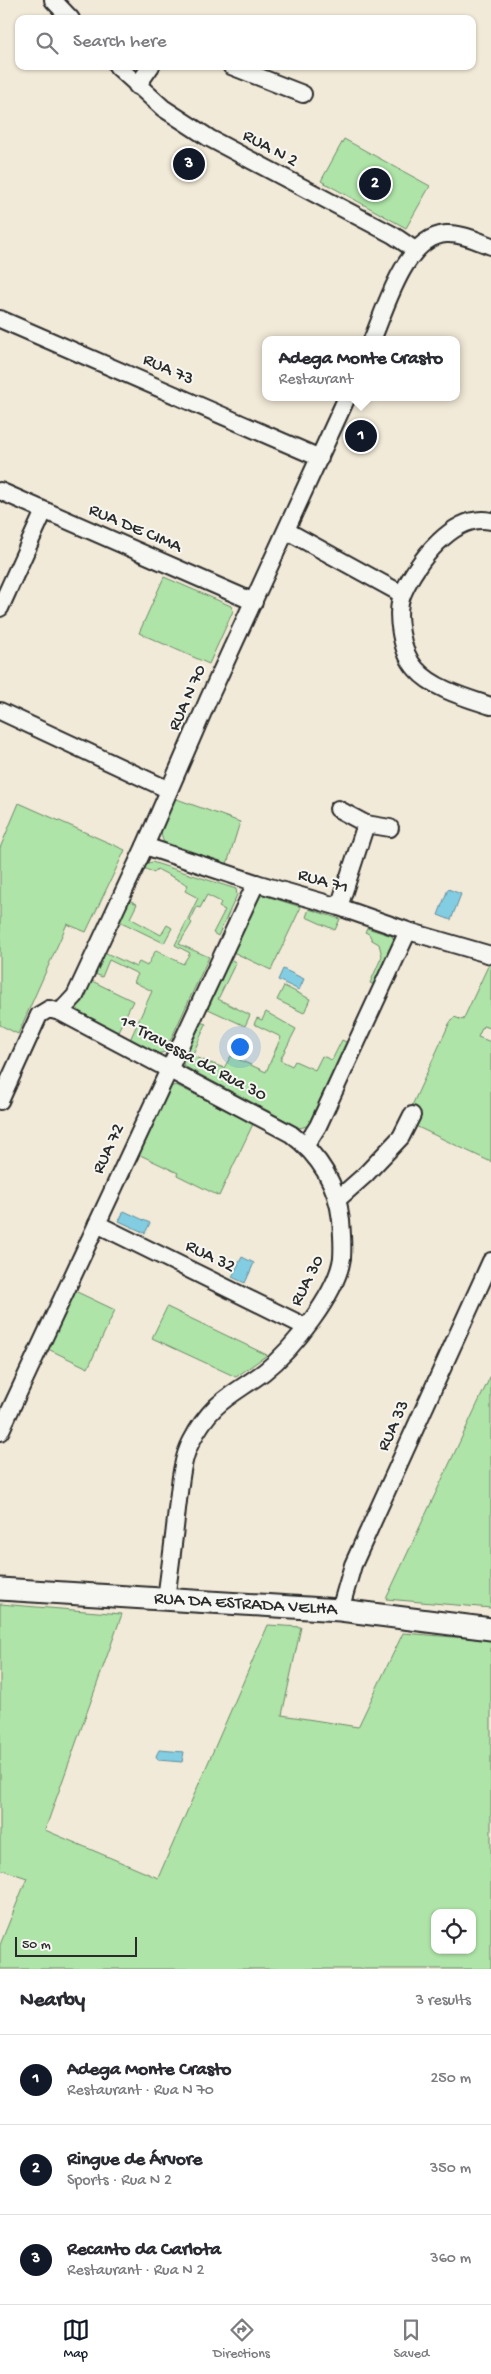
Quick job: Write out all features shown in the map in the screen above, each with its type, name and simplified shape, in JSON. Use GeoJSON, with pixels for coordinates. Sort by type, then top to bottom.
{"type":"FeatureCollection","features":[{"type":"Feature","properties":{"kind":"street"},"geometry":{"type":"LineString","coordinates":[[53,0],[67,15]]}},
{"type":"Feature","properties":{"kind":"street","name":"RUA N 2"},"geometry":{"type":"LineString","coordinates":[[121,70],[163,108],[209,138],[393,235],[415,250]]}},
{"type":"Feature","properties":{"kind":"street"},"geometry":{"type":"LineString","coordinates":[[137,86],[148,70]]}},
{"type":"Feature","properties":{"kind":"street"},"geometry":{"type":"LineString","coordinates":[[241,70],[303,94]]}},
{"type":"Feature","properties":{"kind":"street"},"geometry":{"type":"LineString","coordinates":[[374,336],[407,262],[415,250],[434,237],[447,234],[491,246]]}},
{"type":"Feature","properties":{"kind":"street","name":"RUA 73"},"geometry":{"type":"LineString","coordinates":[[0,319],[320,458]]}},
{"type":"Feature","properties":{"kind":"street","name":"RUA N 70"},"geometry":{"type":"LineString","coordinates":[[60,1012],[75,996],[145,846],[345,401]]}},
{"type":"Feature","properties":{"kind":"street","name":"RUA DE CIMA"},"geometry":{"type":"LineString","coordinates":[[0,491],[254,602]]}},
{"type":"Feature","properties":{"kind":"street"},"geometry":{"type":"LineString","coordinates":[[0,608],[44,511]]}},
{"type":"Feature","properties":{"kind":"street"},"geometry":{"type":"LineString","coordinates":[[491,520],[470,520],[440,538],[402,594],[400,632],[408,659],[417,671],[453,692],[491,706]]}},
{"type":"Feature","properties":{"kind":"street"},"geometry":{"type":"LineString","coordinates":[[287,531],[402,594]]}},
{"type":"Feature","properties":{"kind":"street"},"geometry":{"type":"LineString","coordinates":[[0,711],[169,790]]}},
{"type":"Feature","properties":{"kind":"street"},"geometry":{"type":"LineString","coordinates":[[338,809],[366,824],[390,828]]}},
{"type":"Feature","properties":{"kind":"street"},"geometry":{"type":"LineString","coordinates":[[339,907],[366,824]]}},
{"type":"Feature","properties":{"kind":"street","name":"RUA 71"},"geometry":{"type":"LineString","coordinates":[[145,846],[256,883],[339,907],[408,931],[491,955]]}},
{"type":"Feature","properties":{"kind":"street","name":"RUA 72"},"geometry":{"type":"LineString","coordinates":[[0,1432],[256,883]]}},
{"type":"Feature","properties":{"kind":"street"},"geometry":{"type":"LineString","coordinates":[[306,1145],[318,1126],[408,931]]}},
{"type":"Feature","properties":{"kind":"street"},"geometry":{"type":"LineString","coordinates":[[0,1101],[39,1015],[49,1009],[60,1012]]}},
{"type":"Feature","properties":{"kind":"street","name":"1ª Travessa da Rua 30"},"geometry":{"type":"LineString","coordinates":[[60,1012],[170,1068],[292,1134],[306,1145]]}},
{"type":"Feature","properties":{"kind":"street"},"geometry":{"type":"LineString","coordinates":[[338,1199],[365,1175],[401,1137],[412,1115]]}},
{"type":"Feature","properties":{"kind":"street","name":"RUA 30"},"geometry":{"type":"LineString","coordinates":[[166,1599],[181,1481],[190,1444],[215,1406],[264,1372],[289,1348],[330,1290],[341,1260],[343,1240],[338,1199],[332,1183],[306,1145]]}},
{"type":"Feature","properties":{"kind":"street","name":"RUA 32"},"geometry":{"type":"LineString","coordinates":[[96,1224],[306,1326]]}},
{"type":"Feature","properties":{"kind":"street","name":"RUA 33"},"geometry":{"type":"LineString","coordinates":[[340,1610],[353,1565],[491,1261]]}},
{"type":"Feature","properties":{"kind":"street","name":"RUA DA ESTRADA VELHA"},"geometry":{"type":"LineString","coordinates":[[0,1589],[340,1610],[491,1629]]}},
{"type":"Feature","properties":{"kind":"green space"},"geometry":{"type":"Polygon","coordinates":[[[344,139],[430,186],[406,228],[321,181],[344,139]]]}},
{"type":"Feature","properties":{"kind":"green space"},"geometry":{"type":"Polygon","coordinates":[[[164,577],[231,606],[233,611],[209,664],[139,633],[164,577]]]}},
{"type":"Feature","properties":{"kind":"green space"},"geometry":{"type":"Polygon","coordinates":[[[174,798],[240,822],[227,864],[166,845],[161,833],[161,827],[174,798]]]}},
{"type":"Feature","properties":{"kind":"green space"},"geometry":{"type":"Polygon","coordinates":[[[19,803],[125,850],[86,932],[67,924],[18,1034],[0,1025],[0,848],[19,803]]]}},
{"type":"Feature","properties":{"kind":"green space"},"geometry":{"type":"Polygon","coordinates":[[[152,862],[236,889],[237,895],[218,936],[213,933],[225,910],[219,907],[221,902],[207,895],[200,908],[197,907],[190,921],[192,923],[179,944],[209,957],[165,1052],[157,1054],[130,1040],[152,991],[134,982],[138,974],[109,960],[102,977],[93,973],[104,952],[136,967],[139,962],[147,966],[156,950],[183,964],[190,953],[175,945],[198,898],[185,891],[188,885],[157,869],[154,873],[144,868],[146,864],[152,862]]]}},
{"type":"Feature","properties":{"kind":"green space"},"geometry":{"type":"Polygon","coordinates":[[[263,895],[301,907],[271,970],[233,952],[258,898],[263,895]]]}},
{"type":"Feature","properties":{"kind":"green space"},"geometry":{"type":"Polygon","coordinates":[[[129,900],[137,904],[130,918],[161,935],[167,925],[172,928],[164,943],[119,921],[129,900]]]}},
{"type":"Feature","properties":{"kind":"green space"},"geometry":{"type":"Polygon","coordinates":[[[309,909],[340,919],[335,930],[306,917],[309,909]]]}},
{"type":"Feature","properties":{"kind":"green space"},"geometry":{"type":"Polygon","coordinates":[[[367,928],[392,936],[395,942],[375,985],[370,983],[382,956],[379,944],[372,940],[369,934],[365,932],[367,928]]]}},
{"type":"Feature","properties":{"kind":"green space"},"geometry":{"type":"Polygon","coordinates":[[[229,959],[236,962],[218,999],[250,1015],[245,1026],[206,1008],[229,959]]]}},
{"type":"Feature","properties":{"kind":"green space"},"geometry":{"type":"Polygon","coordinates":[[[489,964],[491,964],[491,1028],[483,1026],[478,1037],[491,1042],[491,1162],[405,1121],[449,1024],[454,1017],[463,1020],[489,964]]]}},
{"type":"Feature","properties":{"kind":"green space"},"geometry":{"type":"Polygon","coordinates":[[[90,980],[133,1001],[117,1033],[80,1013],[77,1007],[90,980]]]}},
{"type":"Feature","properties":{"kind":"green space"},"geometry":{"type":"Polygon","coordinates":[[[284,986],[310,999],[304,1013],[277,1000],[284,986]]]}},
{"type":"Feature","properties":{"kind":"green space"},"geometry":{"type":"Polygon","coordinates":[[[266,1012],[296,1029],[280,1060],[292,1066],[295,1061],[315,1070],[322,1056],[332,1060],[342,1040],[348,1043],[310,1125],[300,1128],[184,1066],[182,1060],[200,1022],[206,1024],[192,1056],[224,1068],[231,1056],[266,1072],[281,1037],[254,1024],[257,1018],[262,1020],[266,1012]]]}},
{"type":"Feature","properties":{"kind":"green space"},"geometry":{"type":"Polygon","coordinates":[[[176,1085],[253,1124],[219,1196],[177,1175],[178,1173],[138,1154],[170,1087],[176,1085]]]}},
{"type":"Feature","properties":{"kind":"green space"},"geometry":{"type":"Polygon","coordinates":[[[75,1291],[115,1310],[88,1368],[48,1349],[75,1291]]]}},
{"type":"Feature","properties":{"kind":"green space"},"geometry":{"type":"Polygon","coordinates":[[[167,1307],[267,1355],[236,1377],[152,1338],[167,1307]]]}},
{"type":"Feature","properties":{"kind":"green space"},"geometry":{"type":"Polygon","coordinates":[[[491,1375],[491,1608],[386,1599],[491,1375]]]}},
{"type":"Feature","properties":{"kind":"green space"},"geometry":{"type":"Polygon","coordinates":[[[0,1604],[122,1614],[45,1830],[158,1878],[268,1625],[301,1627],[282,1715],[358,1727],[403,1633],[491,1640],[491,1969],[0,1969],[0,1945],[27,1878],[0,1869],[0,1604]]]}},
{"type":"Feature","properties":{"kind":"water"},"geometry":{"type":"Polygon","coordinates":[[[448,889],[461,894],[451,920],[438,915],[448,889]]]}},
{"type":"Feature","properties":{"kind":"water"},"geometry":{"type":"Polygon","coordinates":[[[283,969],[304,979],[299,990],[278,980],[283,969]]]}},
{"type":"Feature","properties":{"kind":"water"},"geometry":{"type":"Polygon","coordinates":[[[124,1211],[150,1223],[145,1233],[119,1221],[124,1211]]]}},
{"type":"Feature","properties":{"kind":"water"},"geometry":{"type":"Polygon","coordinates":[[[242,1257],[254,1263],[245,1283],[232,1277],[242,1257]]]}},
{"type":"Feature","properties":{"kind":"water"},"geometry":{"type":"Polygon","coordinates":[[[159,1750],[184,1752],[182,1762],[158,1760],[156,1756],[159,1750]]]}},
{"type":"Feature","properties":{"kind":"place","name":"Recanto da Carlota"},"geometry":{"type":"Point","coordinates":[189,164]}},
{"type":"Feature","properties":{"kind":"place","name":"Ringue de Árvore"},"geometry":{"type":"Point","coordinates":[375,184]}},
{"type":"Feature","properties":{"kind":"place","name":"Adega Monte Crasto"},"geometry":{"type":"Point","coordinates":[361,436]}}]}
